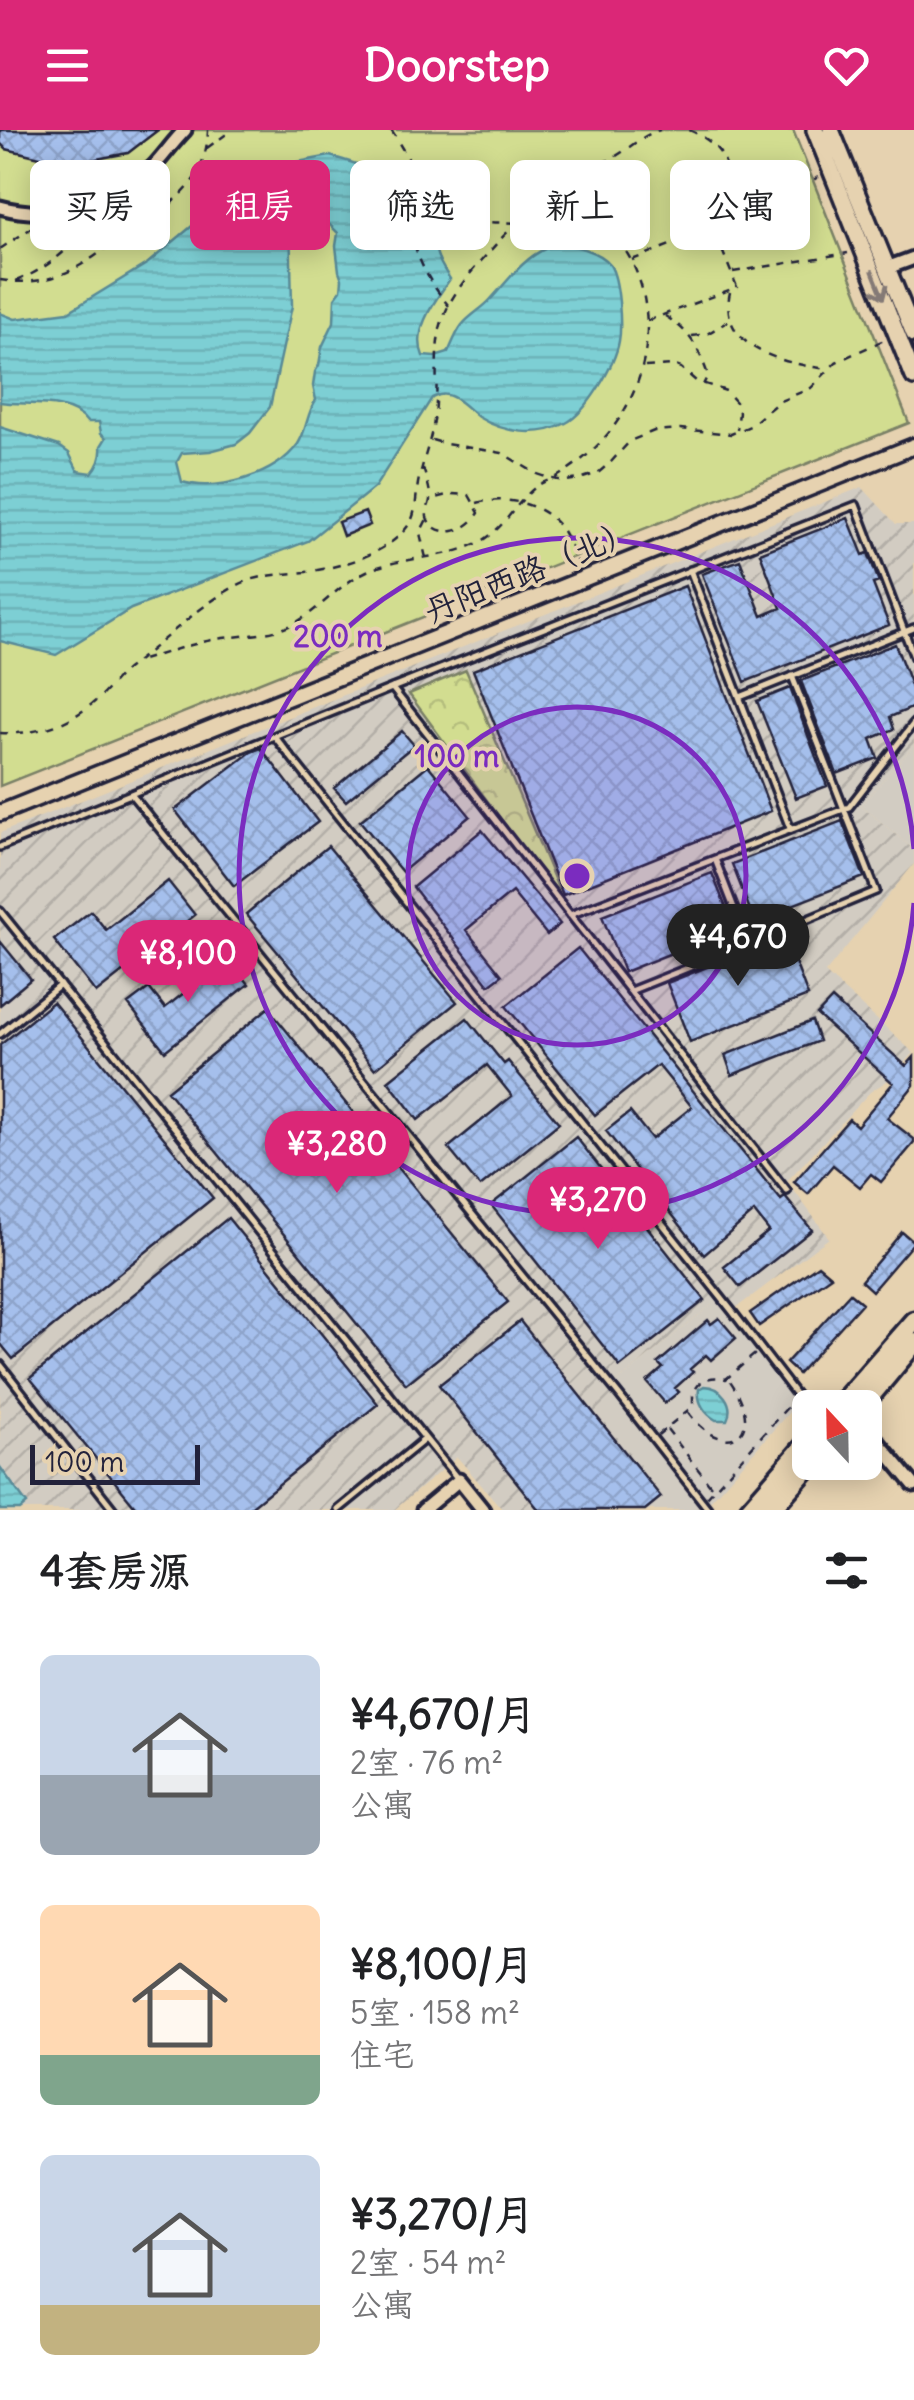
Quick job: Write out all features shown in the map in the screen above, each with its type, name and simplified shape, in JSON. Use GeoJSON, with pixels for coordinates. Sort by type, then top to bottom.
{"type":"FeatureCollection","features":[{"type":"Feature","properties":{"kind":"main road"},"geometry":{"type":"LineString","coordinates":[[815,130],[864,251],[906,334]]}},
{"type":"Feature","properties":{"kind":"main road"},"geometry":{"type":"LineString","coordinates":[[832,130],[887,268],[914,377]]}},
{"type":"Feature","properties":{"kind":"main road"},"geometry":{"type":"LineString","coordinates":[[854,1390],[914,1321]]}},
{"type":"Feature","properties":{"kind":"main road"},"geometry":{"type":"LineString","coordinates":[[875,1390],[914,1343]]}},
{"type":"Feature","properties":{"kind":"main road"},"geometry":{"type":"LineString","coordinates":[[749,1510],[792,1461]]}},
{"type":"Feature","properties":{"kind":"main road"},"geometry":{"type":"LineString","coordinates":[[770,1510],[796,1480]]}},
{"type":"Feature","properties":{"kind":"street"},"geometry":{"type":"LineString","coordinates":[[159,160],[185,130]]}},
{"type":"Feature","properties":{"kind":"street"},"geometry":{"type":"LineString","coordinates":[[0,207],[30,212]]}},
{"type":"Feature","properties":{"kind":"street"},"geometry":{"type":"LineString","coordinates":[[887,268],[914,258]]}},
{"type":"Feature","properties":{"kind":"street","name":"丹阳西路（北）"},"geometry":{"type":"LineString","coordinates":[[0,813],[914,446]]}},
{"type":"Feature","properties":{"kind":"street"},"geometry":{"type":"LineString","coordinates":[[882,1446],[914,1485]]}},
{"type":"Feature","properties":{"kind":"street"},"geometry":{"type":"LineString","coordinates":[[423,1510],[459,1480],[483,1510]]}},
{"type":"Feature","properties":{"kind":"lane"},"geometry":{"type":"LineString","coordinates":[[0,847],[856,505],[914,657]]}},
{"type":"Feature","properties":{"kind":"lane"},"geometry":{"type":"LineString","coordinates":[[690,570],[791,830]]}},
{"type":"Feature","properties":{"kind":"lane"},"geometry":{"type":"LineString","coordinates":[[740,696],[914,628]]}},
{"type":"Feature","properties":{"kind":"lane"},"geometry":{"type":"LineString","coordinates":[[630,991],[876,891],[792,676]]}},
{"type":"Feature","properties":{"kind":"lane"},"geometry":{"type":"LineString","coordinates":[[392,688],[787,1191]]}},
{"type":"Feature","properties":{"kind":"lane"},"geometry":{"type":"LineString","coordinates":[[570,916],[849,808],[914,723]]}},
{"type":"Feature","properties":{"kind":"lane"},"geometry":{"type":"LineString","coordinates":[[274,736],[793,1390]]}},
{"type":"Feature","properties":{"kind":"lane"},"geometry":{"type":"LineString","coordinates":[[131,794],[709,1510]]}},
{"type":"Feature","properties":{"kind":"lane"},"geometry":{"type":"LineString","coordinates":[[715,859],[748,944]]}},
{"type":"Feature","properties":{"kind":"lane"},"geometry":{"type":"LineString","coordinates":[[0,910],[459,1480]]}},
{"type":"Feature","properties":{"kind":"lane"},"geometry":{"type":"LineString","coordinates":[[0,1034],[60,986]]}},
{"type":"Feature","properties":{"kind":"lane"},"geometry":{"type":"LineString","coordinates":[[0,1364],[114,1510]]}},
{"type":"Feature","properties":{"kind":"lane"},"geometry":{"type":"LineString","coordinates":[[338,1510],[425,1439]]}},
{"type":"Feature","properties":{"kind":"path"},"geometry":{"type":"LineString","coordinates":[[170,204],[198,174],[208,130]]}},
{"type":"Feature","properties":{"kind":"path"},"geometry":{"type":"LineString","coordinates":[[206,149],[232,130]]}},
{"type":"Feature","properties":{"kind":"path"},"geometry":{"type":"LineString","coordinates":[[392,130],[411,160]]}},
{"type":"Feature","properties":{"kind":"path"},"geometry":{"type":"LineString","coordinates":[[609,160],[646,134],[660,130]]}},
{"type":"Feature","properties":{"kind":"path"},"geometry":{"type":"LineString","coordinates":[[689,130],[700,134],[721,152],[724,160]]}},
{"type":"Feature","properties":{"kind":"path"},"geometry":{"type":"LineString","coordinates":[[810,181],[830,168]]}},
{"type":"Feature","properties":{"kind":"path"},"geometry":{"type":"LineString","coordinates":[[0,249],[30,229]]}},
{"type":"Feature","properties":{"kind":"path"},"geometry":{"type":"LineString","coordinates":[[0,734],[34,733],[62,723],[86,708],[176,627],[254,577],[314,571],[338,564],[386,546],[401,534],[413,519],[431,439],[436,350],[445,312],[477,266],[510,231]]}},
{"type":"Feature","properties":{"kind":"path"},"geometry":{"type":"LineString","coordinates":[[630,260],[670,245]]}},
{"type":"Feature","properties":{"kind":"path"},"geometry":{"type":"LineString","coordinates":[[14,282],[33,274],[66,250]]}},
{"type":"Feature","properties":{"kind":"path"},"geometry":{"type":"LineString","coordinates":[[0,280],[46,280],[63,275],[104,250]]}},
{"type":"Feature","properties":{"kind":"path"},"geometry":{"type":"LineString","coordinates":[[415,250],[423,270],[449,306]]}},
{"type":"Feature","properties":{"kind":"path"},"geometry":{"type":"LineString","coordinates":[[139,661],[202,642],[290,626],[351,579],[372,569],[455,552],[484,540],[540,484],[580,461],[608,436],[644,366],[645,299],[624,250]]}},
{"type":"Feature","properties":{"kind":"path"},"geometry":{"type":"LineString","coordinates":[[647,321],[737,287],[722,250]]}},
{"type":"Feature","properties":{"kind":"path"},"geometry":{"type":"LineString","coordinates":[[731,272],[864,251]]}},
{"type":"Feature","properties":{"kind":"path"},"geometry":{"type":"LineString","coordinates":[[731,290],[728,301],[732,319],[742,338],[772,357],[828,370]]}},
{"type":"Feature","properties":{"kind":"path"},"geometry":{"type":"LineString","coordinates":[[664,315],[690,336],[708,375],[704,384]]}},
{"type":"Feature","properties":{"kind":"path"},"geometry":{"type":"LineString","coordinates":[[690,336],[707,334],[732,319]]}},
{"type":"Feature","properties":{"kind":"path"},"geometry":{"type":"LineString","coordinates":[[431,439],[502,453],[552,479],[580,479],[598,473],[630,441],[654,431],[737,432],[778,402],[811,388],[846,355],[906,334]]}},
{"type":"Feature","properties":{"kind":"path"},"geometry":{"type":"LineString","coordinates":[[644,366],[673,365],[696,382],[726,391],[736,402],[737,432]]}},
{"type":"Feature","properties":{"kind":"path"},"geometry":{"type":"LineString","coordinates":[[422,467],[431,499],[420,534],[426,558]]}},
{"type":"Feature","properties":{"kind":"path"},"geometry":{"type":"LineString","coordinates":[[428,518],[432,527],[452,532],[465,527],[479,512],[470,496],[460,493],[431,499]]}},
{"type":"Feature","properties":{"kind":"path"},"geometry":{"type":"LineString","coordinates":[[476,504],[507,500],[553,519],[584,579]]}},
{"type":"Feature","properties":{"kind":"path"},"geometry":{"type":"LineString","coordinates":[[653,1439],[693,1406],[693,1394],[704,1380],[726,1380],[761,1349]]}},
{"type":"Feature","properties":{"kind":"path"},"geometry":{"type":"LineString","coordinates":[[687,1411],[704,1430],[720,1438],[732,1438],[742,1431],[746,1425],[745,1408],[728,1378]]}},
{"type":"Feature","properties":{"kind":"path"},"geometry":{"type":"LineString","coordinates":[[703,1502],[792,1403]]}},
{"type":"Feature","properties":{"kind":"path"},"geometry":{"type":"LineString","coordinates":[[666,1428],[714,1490]]}},
{"type":"Feature","properties":{"kind":"shaded area"},"geometry":{"type":"Polygon","coordinates":[[[862,487],[896,524],[914,524],[914,745],[861,805],[914,850],[914,864],[825,973],[914,1053],[887,1081],[870,1092],[787,1181],[829,1238],[732,1311],[720,1298],[612,1386],[619,1395],[597,1412],[640,1465],[591,1510],[503,1510],[457,1457],[394,1510],[0,1510],[0,833],[862,487]]]}},
{"type":"Feature","properties":{"kind":"shaded area"},"geometry":{"type":"Polygon","coordinates":[[[914,745],[914,850],[861,805],[914,745]]]}},
{"type":"Feature","properties":{"kind":"shaded area"},"geometry":{"type":"Polygon","coordinates":[[[721,1297],[792,1390],[792,1409],[702,1510],[591,1510],[597,1412],[612,1386],[721,1297]]]}},
{"type":"Feature","properties":{"kind":"green space"},"geometry":{"type":"Polygon","coordinates":[[[0,130],[793,130],[805,160],[670,160],[670,250],[810,250],[810,173],[909,423],[0,786],[0,130]]]}},
{"type":"Feature","properties":{"kind":"green space"},"geometry":{"type":"Polygon","coordinates":[[[466,670],[561,895],[558,897],[409,694],[466,670]]]}},
{"type":"Feature","properties":{"kind":"water"},"geometry":{"type":"Polygon","coordinates":[[[330,156],[350,162],[350,250],[436,250],[450,279],[423,326],[423,356],[448,353],[465,321],[542,250],[585,250],[608,262],[618,291],[619,341],[606,375],[591,399],[574,417],[556,428],[522,432],[499,427],[478,417],[455,398],[437,396],[432,398],[375,487],[308,541],[131,609],[56,655],[0,641],[0,427],[59,446],[69,453],[78,471],[92,473],[106,438],[99,422],[87,422],[70,409],[0,402],[0,313],[15,319],[68,312],[163,250],[170,250],[170,245],[190,228],[190,250],[291,250],[292,306],[270,407],[236,444],[182,453],[177,462],[182,482],[212,485],[245,479],[275,465],[301,439],[316,400],[315,372],[334,322],[335,298],[342,279],[336,246],[338,233],[330,225],[330,160],[308,160],[330,156]]]}},
{"type":"Feature","properties":{"kind":"water"},"geometry":{"type":"Polygon","coordinates":[[[704,1386],[725,1397],[729,1408],[727,1420],[716,1420],[703,1407],[699,1389],[704,1386]]]}},
{"type":"Feature","properties":{"kind":"water"},"geometry":{"type":"Polygon","coordinates":[[[0,1467],[27,1504],[20,1510],[0,1510],[0,1467]]]}},
{"type":"Feature","properties":{"kind":"building"},"geometry":{"type":"Polygon","coordinates":[[[0,130],[158,130],[128,153],[91,160],[53,160],[6,149],[0,143],[0,130]]]}},
{"type":"Feature","properties":{"kind":"building"},"geometry":{"type":"Polygon","coordinates":[[[365,512],[370,525],[343,536],[338,522],[365,512]]]}},
{"type":"Feature","properties":{"kind":"building"},"geometry":{"type":"Polygon","coordinates":[[[848,518],[863,555],[868,553],[879,582],[873,584],[889,625],[745,682],[702,574],[740,560],[762,616],[781,608],[760,553],[848,518]]]}},
{"type":"Feature","properties":{"kind":"building"},"geometry":{"type":"Polygon","coordinates":[[[685,586],[771,811],[563,895],[473,670],[685,586]]]}},
{"type":"Feature","properties":{"kind":"building"},"geometry":{"type":"Polygon","coordinates":[[[895,644],[914,693],[914,707],[890,717],[894,729],[871,739],[878,758],[837,774],[801,681],[895,644]]]}},
{"type":"Feature","properties":{"kind":"building"},"geometry":{"type":"Polygon","coordinates":[[[790,688],[827,786],[796,798],[757,701],[790,688]]]}},
{"type":"Feature","properties":{"kind":"building"},"geometry":{"type":"Polygon","coordinates":[[[402,731],[414,745],[346,801],[334,788],[402,731]]]}},
{"type":"Feature","properties":{"kind":"building"},"geometry":{"type":"Polygon","coordinates":[[[261,748],[318,822],[234,886],[175,810],[261,748]]]}},
{"type":"Feature","properties":{"kind":"building"},"geometry":{"type":"Polygon","coordinates":[[[428,765],[470,816],[402,872],[360,821],[428,765]]]}},
{"type":"Feature","properties":{"kind":"building"},"geometry":{"type":"Polygon","coordinates":[[[842,821],[864,877],[754,920],[732,864],[842,821]]]}},
{"type":"Feature","properties":{"kind":"building"},"geometry":{"type":"Polygon","coordinates":[[[482,830],[560,924],[547,935],[512,892],[466,930],[502,975],[489,985],[413,887],[482,830]]]}},
{"type":"Feature","properties":{"kind":"building"},"geometry":{"type":"Polygon","coordinates":[[[328,846],[457,1002],[375,1069],[246,914],[328,846]]]}},
{"type":"Feature","properties":{"kind":"building"},"geometry":{"type":"Polygon","coordinates":[[[712,873],[734,928],[624,972],[602,916],[712,873]]]}},
{"type":"Feature","properties":{"kind":"building"},"geometry":{"type":"Polygon","coordinates":[[[168,881],[195,915],[96,993],[54,940],[91,911],[106,930],[168,881]]]}},
{"type":"Feature","properties":{"kind":"building"},"geometry":{"type":"Polygon","coordinates":[[[785,936],[808,996],[690,1042],[667,983],[785,936]]]}},
{"type":"Feature","properties":{"kind":"building"},"geometry":{"type":"Polygon","coordinates":[[[0,941],[31,979],[0,1005],[0,941]]]}},
{"type":"Feature","properties":{"kind":"building"},"geometry":{"type":"Polygon","coordinates":[[[578,948],[781,1200],[785,1197],[812,1230],[740,1287],[724,1267],[769,1231],[754,1212],[704,1255],[606,1131],[630,1112],[652,1139],[692,1107],[658,1065],[595,1115],[506,1006],[578,948]]]}},
{"type":"Feature","properties":{"kind":"building"},"geometry":{"type":"Polygon","coordinates":[[[228,958],[249,984],[165,1051],[128,1004],[149,988],[165,1008],[228,958]]]}},
{"type":"Feature","properties":{"kind":"building"},"geometry":{"type":"Polygon","coordinates":[[[832,999],[906,1066],[914,1057],[914,1085],[887,1118],[914,1143],[881,1182],[871,1174],[860,1187],[833,1165],[808,1194],[794,1182],[849,1119],[857,1126],[893,1083],[817,1015],[832,999]]]}},
{"type":"Feature","properties":{"kind":"building"},"geometry":{"type":"Polygon","coordinates":[[[53,1002],[213,1198],[13,1359],[0,1343],[0,1045],[53,1002]]]}},
{"type":"Feature","properties":{"kind":"building"},"geometry":{"type":"Polygon","coordinates":[[[268,1008],[508,1302],[406,1384],[167,1091],[268,1008]]]}},
{"type":"Feature","properties":{"kind":"building"},"geometry":{"type":"Polygon","coordinates":[[[467,1018],[559,1123],[480,1187],[448,1148],[512,1096],[487,1065],[418,1120],[388,1081],[467,1018]]]}},
{"type":"Feature","properties":{"kind":"building"},"geometry":{"type":"Polygon","coordinates":[[[812,1021],[819,1041],[732,1075],[725,1055],[812,1021]]]}},
{"type":"Feature","properties":{"kind":"building"},"geometry":{"type":"Polygon","coordinates":[[[576,1137],[705,1300],[620,1367],[491,1205],[576,1137]]]}},
{"type":"Feature","properties":{"kind":"building"},"geometry":{"type":"Polygon","coordinates":[[[228,1218],[378,1404],[247,1510],[138,1510],[30,1378],[228,1218]]]}},
{"type":"Feature","properties":{"kind":"building"},"geometry":{"type":"Polygon","coordinates":[[[902,1232],[914,1242],[872,1291],[861,1281],[902,1232]]]}},
{"type":"Feature","properties":{"kind":"building"},"geometry":{"type":"Polygon","coordinates":[[[818,1265],[831,1276],[759,1326],[750,1313],[818,1265]]]}},
{"type":"Feature","properties":{"kind":"building"},"geometry":{"type":"Polygon","coordinates":[[[850,1293],[862,1303],[798,1374],[786,1363],[850,1293]]]}},
{"type":"Feature","properties":{"kind":"building"},"geometry":{"type":"Polygon","coordinates":[[[719,1318],[736,1338],[711,1360],[706,1355],[690,1369],[693,1372],[675,1388],[679,1392],[665,1403],[647,1382],[663,1368],[658,1363],[708,1320],[711,1324],[719,1318]]]}},
{"type":"Feature","properties":{"kind":"building"},"geometry":{"type":"Polygon","coordinates":[[[520,1321],[661,1497],[645,1510],[539,1510],[439,1385],[520,1321]]]}}]}
